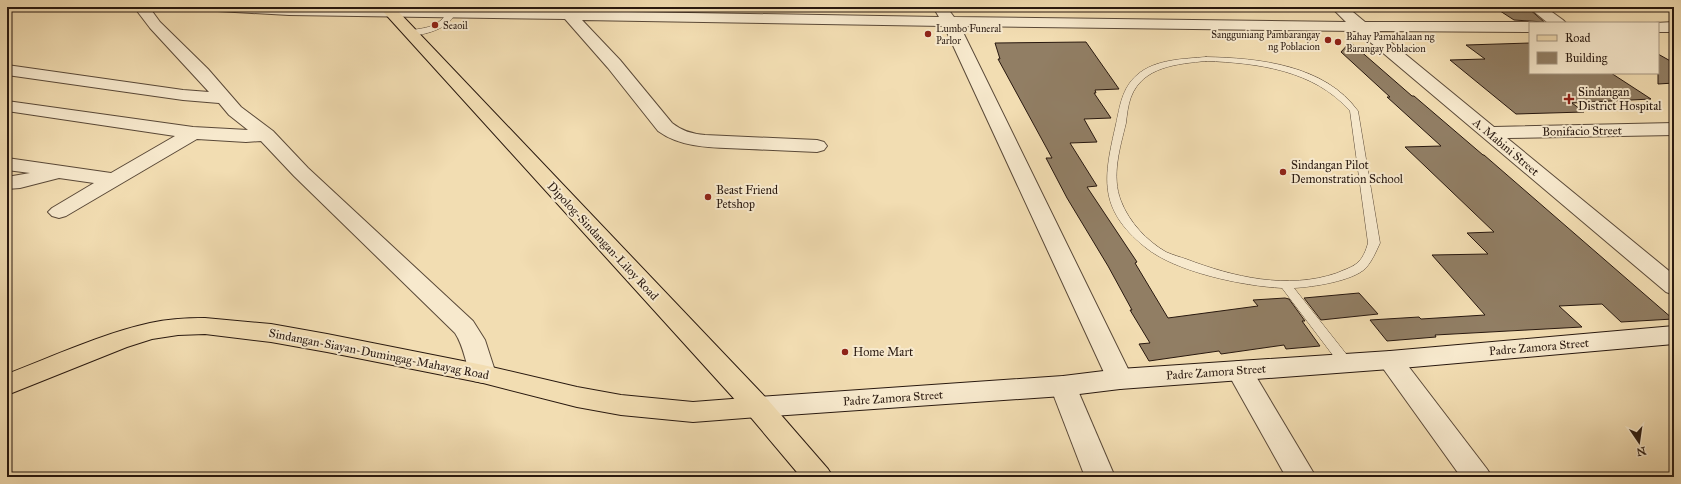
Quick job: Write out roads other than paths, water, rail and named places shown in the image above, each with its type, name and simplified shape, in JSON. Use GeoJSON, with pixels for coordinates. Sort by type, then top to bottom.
{"type":"FeatureCollection","features":[{"type":"Feature","properties":{"kind":"main road","name":"Dipolog-Sindangan-Liloy Road"},"geometry":{"type":"LineString","coordinates":[[388,9],[758,407],[818,477]]}},
{"type":"Feature","properties":{"kind":"main road","name":"Sindangan-Siayan-Dumingag-Mahayag Road"},"geometry":{"type":"LineString","coordinates":[[7,385],[118,341],[151,331],[178,327],[205,326],[278,334],[483,374],[577,397],[654,410],[692,412],[758,407]]}},
{"type":"Feature","properties":{"kind":"street"},"geometry":{"type":"LineString","coordinates":[[140,7],[154,25],[202,73],[235,111],[266,135],[301,172],[464,326],[473,340],[483,374]]}},
{"type":"Feature","properties":{"kind":"street"},"geometry":{"type":"LineString","coordinates":[[218,7],[295,11],[388,9],[452,13],[558,12],[946,15],[1361,28],[1529,27]]}},
{"type":"Feature","properties":{"kind":"street","name":"A. Mabini Street"},"geometry":{"type":"LineString","coordinates":[[1338,7],[1361,28],[1490,133],[1674,287]]}},
{"type":"Feature","properties":{"kind":"street"},"geometry":{"type":"LineString","coordinates":[[1535,7],[1557,22]]}},
{"type":"Feature","properties":{"kind":"street"},"geometry":{"type":"LineString","coordinates":[[558,12],[614,64],[665,127],[673,133],[689,139],[705,141],[817,146]]}},
{"type":"Feature","properties":{"kind":"street"},"geometry":{"type":"LineString","coordinates":[[946,15],[1120,379]]}},
{"type":"Feature","properties":{"kind":"street"},"geometry":{"type":"LineString","coordinates":[[1659,27],[1674,27]]}},
{"type":"Feature","properties":{"kind":"street"},"geometry":{"type":"LineString","coordinates":[[7,70],[183,95],[223,98]]}},
{"type":"Feature","properties":{"kind":"street"},"geometry":{"type":"LineString","coordinates":[[7,106],[193,133],[246,136],[266,135]]}},
{"type":"Feature","properties":{"kind":"street","name":"Bonifacio Street"},"geometry":{"type":"LineString","coordinates":[[1490,133],[1674,129]]}},
{"type":"Feature","properties":{"kind":"street"},"geometry":{"type":"LineString","coordinates":[[59,212],[193,133]]}},
{"type":"Feature","properties":{"kind":"street"},"geometry":{"type":"LineString","coordinates":[[7,164],[114,180]]}},
{"type":"Feature","properties":{"kind":"street"},"geometry":{"type":"LineString","coordinates":[[7,183],[26,181],[59,172]]}},
{"type":"Feature","properties":{"kind":"street","name":"Padre Zamora Street"},"geometry":{"type":"LineString","coordinates":[[758,407],[1063,386],[1120,379],[1390,360],[1674,335]]}},
{"type":"Feature","properties":{"kind":"street"},"geometry":{"type":"LineString","coordinates":[[1390,360],[1477,477]]}},
{"type":"Feature","properties":{"kind":"street"},"geometry":{"type":"LineString","coordinates":[[1239,370],[1301,477]]}},
{"type":"Feature","properties":{"kind":"street"},"geometry":{"type":"LineString","coordinates":[[1063,386],[1100,477]]}},
{"type":"Feature","properties":{"kind":"lane"},"geometry":{"type":"LineString","coordinates":[[410,33],[425,31],[441,26],[448,20],[452,13]]}},
{"type":"Feature","properties":{"kind":"lane"},"geometry":{"type":"LineString","coordinates":[[1285,284],[1318,283],[1342,275],[1360,266],[1370,253],[1374,243],[1354,111],[1348,102],[1335,90],[1312,79],[1275,67],[1239,61],[1206,59],[1170,63],[1139,76],[1127,96],[1111,177],[1114,199],[1121,213],[1138,235],[1162,254],[1200,269],[1244,281],[1285,284],[1346,363]]}},
{"type":"Feature","properties":{"kind":"place","name":"Seaoil"},"geometry":{"type":"Point","coordinates":[435,25]}},
{"type":"Feature","properties":{"kind":"place","name":"Lumbo Funeral Parlor"},"geometry":{"type":"Point","coordinates":[928,34]}},
{"type":"Feature","properties":{"kind":"place","name":"Sangguniang Pambarangay ng Poblacion"},"geometry":{"type":"Point","coordinates":[1328,40]}},
{"type":"Feature","properties":{"kind":"place","name":"Bahay Pamahalaan ng Barangay Poblacion"},"geometry":{"type":"Point","coordinates":[1338,42]}},
{"type":"Feature","properties":{"kind":"place","name":"Sindangan District Hospital"},"geometry":{"type":"Point","coordinates":[1569,99]}},
{"type":"Feature","properties":{"kind":"place","name":"Sindangan Pilot Demonstration School"},"geometry":{"type":"Point","coordinates":[1283,172]}},
{"type":"Feature","properties":{"kind":"place","name":"Beast Friend Petshop"},"geometry":{"type":"Point","coordinates":[708,197]}},
{"type":"Feature","properties":{"kind":"place","name":"Home Mart"},"geometry":{"type":"Point","coordinates":[845,352]}}]}
